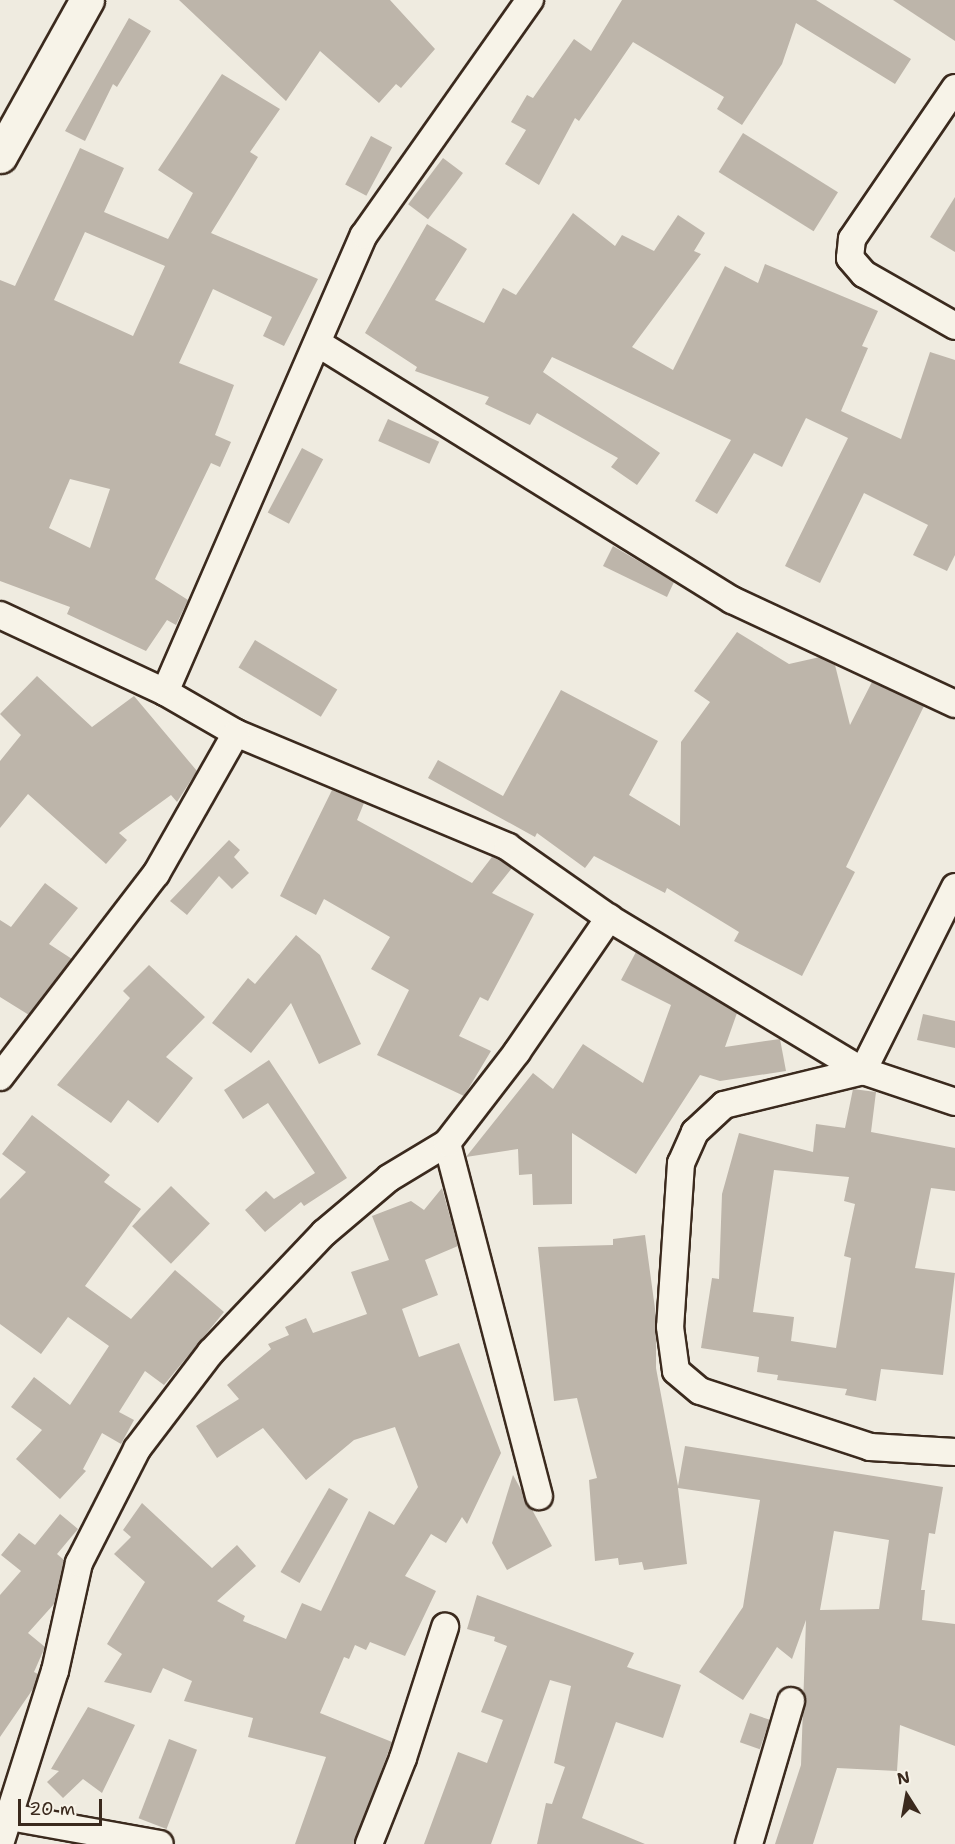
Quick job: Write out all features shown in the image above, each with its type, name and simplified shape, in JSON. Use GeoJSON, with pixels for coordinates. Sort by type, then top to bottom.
{"type":"FeatureCollection","features":[{"type":"Feature","properties":{"kind":"street"},"geometry":{"type":"LineString","coordinates":[[0,156],[87,0]]}},
{"type":"Feature","properties":{"kind":"street"},"geometry":{"type":"LineString","coordinates":[[165,692],[319,344],[364,235],[530,0]]}},
{"type":"Feature","properties":{"kind":"street"},"geometry":{"type":"LineString","coordinates":[[955,88],[852,239],[850,258],[864,274],[955,326]]}},
{"type":"Feature","properties":{"kind":"street"},"geometry":{"type":"LineString","coordinates":[[319,344],[732,600],[955,704]]}},
{"type":"Feature","properties":{"kind":"street"},"geometry":{"type":"LineString","coordinates":[[0,615],[165,692],[236,733],[508,846],[609,918],[863,1071],[955,1102]]}},
{"type":"Feature","properties":{"kind":"street"},"geometry":{"type":"LineString","coordinates":[[0,1077],[156,874],[236,733]]}},
{"type":"Feature","properties":{"kind":"street"},"geometry":{"type":"LineString","coordinates":[[955,887],[863,1071],[724,1105],[695,1132],[681,1163],[670,1327],[676,1371],[700,1391],[870,1447],[955,1452]]}},
{"type":"Feature","properties":{"kind":"street"},"geometry":{"type":"LineString","coordinates":[[0,1844],[56,1671],[79,1563],[137,1449],[211,1352],[324,1233],[389,1178],[447,1143],[517,1052],[609,918]]}},
{"type":"Feature","properties":{"kind":"street"},"geometry":{"type":"LineString","coordinates":[[447,1143],[539,1496]]}},
{"type":"Feature","properties":{"kind":"street"},"geometry":{"type":"LineString","coordinates":[[369,1844],[403,1758],[446,1627]]}},
{"type":"Feature","properties":{"kind":"street"},"geometry":{"type":"LineString","coordinates":[[749,1844],[791,1701]]}},
{"type":"Feature","properties":{"kind":"street"},"geometry":{"type":"LineString","coordinates":[[10,1817],[160,1844]]}},
{"type":"Feature","properties":{"kind":"building"},"geometry":{"type":"Polygon","coordinates":[[[179,0],[390,0],[435,49],[401,88],[396,84],[379,103],[320,51],[286,101],[179,0]]]}},
{"type":"Feature","properties":{"kind":"building"},"geometry":{"type":"Polygon","coordinates":[[[622,0],[816,0],[911,59],[895,84],[796,23],[782,64],[742,125],[717,109],[724,97],[633,42],[579,121],[575,118],[539,185],[505,164],[526,130],[511,122],[527,95],[533,98],[574,39],[591,51],[622,0]]]}},
{"type":"Feature","properties":{"kind":"building"},"geometry":{"type":"Polygon","coordinates":[[[893,0],[955,0],[955,41],[893,0]]]}},
{"type":"Feature","properties":{"kind":"building"},"geometry":{"type":"Polygon","coordinates":[[[129,18],[151,31],[117,87],[113,84],[85,141],[65,131],[129,18]]]}},
{"type":"Feature","properties":{"kind":"building"},"geometry":{"type":"Polygon","coordinates":[[[222,74],[280,109],[250,152],[258,157],[211,233],[318,279],[284,346],[263,336],[272,317],[213,289],[179,363],[234,385],[215,435],[231,442],[220,467],[211,463],[155,579],[188,600],[176,625],[167,620],[146,651],[67,614],[70,607],[0,581],[0,280],[15,286],[80,148],[124,168],[104,212],[168,239],[193,193],[158,170],[222,74]],[[85,232],[54,300],[133,336],[165,266],[85,232]],[[70,479],[49,528],[90,548],[110,489],[70,479]]]}},
{"type":"Feature","properties":{"kind":"building"},"geometry":{"type":"Polygon","coordinates":[[[743,133],[838,192],[814,231],[719,172],[743,133]]]}},
{"type":"Feature","properties":{"kind":"building"},"geometry":{"type":"Polygon","coordinates":[[[371,136],[392,147],[366,196],[345,185],[371,136]]]}},
{"type":"Feature","properties":{"kind":"building"},"geometry":{"type":"Polygon","coordinates":[[[443,158],[463,173],[428,219],[408,204],[443,158]]]}},
{"type":"Feature","properties":{"kind":"building"},"geometry":{"type":"Polygon","coordinates":[[[955,197],[955,252],[930,237],[955,197]]]}},
{"type":"Feature","properties":{"kind":"building"},"geometry":{"type":"Polygon","coordinates":[[[573,213],[615,246],[622,235],[654,251],[678,215],[705,233],[694,251],[701,254],[632,347],[673,370],[725,266],[758,283],[765,264],[878,311],[862,346],[868,348],[841,411],[901,439],[930,352],[955,360],[955,555],[947,571],[913,555],[928,525],[864,493],[820,583],[785,566],[848,438],[806,418],[782,467],[754,453],[717,514],[695,501],[731,440],[552,357],[543,372],[660,453],[637,485],[611,467],[618,458],[537,413],[530,425],[485,404],[489,397],[415,371],[417,367],[365,333],[427,224],[467,249],[435,300],[484,323],[503,288],[516,295],[573,213]]]}},
{"type":"Feature","properties":{"kind":"building"},"geometry":{"type":"Polygon","coordinates":[[[388,419],[439,442],[429,464],[378,441],[388,419]]]}},
{"type":"Feature","properties":{"kind":"building"},"geometry":{"type":"Polygon","coordinates":[[[302,448],[323,459],[289,524],[268,512],[302,448]]]}},
{"type":"Feature","properties":{"kind":"building"},"geometry":{"type":"Polygon","coordinates":[[[613,546],[674,582],[667,597],[603,566],[613,546]]]}},
{"type":"Feature","properties":{"kind":"building"},"geometry":{"type":"Polygon","coordinates":[[[737,632],[789,664],[820,657],[835,665],[850,725],[872,682],[924,706],[846,867],[855,872],[802,976],[734,941],[739,932],[667,888],[665,893],[594,856],[585,868],[537,833],[535,837],[428,778],[438,760],[503,796],[561,690],[658,741],[629,795],[680,826],[681,742],[710,702],[694,691],[737,632]]]}},
{"type":"Feature","properties":{"kind":"building"},"geometry":{"type":"Polygon","coordinates":[[[255,640],[337,689],[321,717],[239,667],[255,640]]]}},
{"type":"Feature","properties":{"kind":"building"},"geometry":{"type":"Polygon","coordinates":[[[37,676],[92,727],[134,696],[197,771],[177,802],[171,795],[119,833],[127,840],[106,864],[28,794],[0,828],[0,761],[21,735],[0,714],[37,676]]]}},
{"type":"Feature","properties":{"kind":"building"},"geometry":{"type":"Polygon","coordinates":[[[332,790],[364,803],[357,820],[472,883],[492,857],[501,860],[512,868],[492,893],[534,914],[488,1001],[480,997],[459,1036],[491,1051],[464,1096],[377,1055],[409,990],[371,969],[390,937],[324,899],[316,915],[280,896],[332,790]]]}},
{"type":"Feature","properties":{"kind":"building"},"geometry":{"type":"Polygon","coordinates":[[[229,840],[240,850],[234,857],[249,873],[232,889],[219,876],[187,915],[170,901],[229,840]]]}},
{"type":"Feature","properties":{"kind":"building"},"geometry":{"type":"Polygon","coordinates":[[[45,883],[78,908],[49,944],[72,959],[29,1015],[0,997],[0,920],[11,927],[45,883]]]}},
{"type":"Feature","properties":{"kind":"building"},"geometry":{"type":"Polygon","coordinates":[[[296,935],[320,955],[361,1044],[319,1064],[291,1003],[251,1053],[212,1023],[248,978],[255,984],[296,935]]]}},
{"type":"Feature","properties":{"kind":"building"},"geometry":{"type":"Polygon","coordinates":[[[636,952],[737,1013],[725,1047],[780,1039],[786,1071],[720,1081],[700,1075],[636,1174],[572,1133],[572,1204],[533,1205],[532,1174],[519,1175],[518,1149],[466,1157],[533,1073],[553,1089],[583,1044],[643,1083],[671,1005],[621,980],[636,952]]]}},
{"type":"Feature","properties":{"kind":"building"},"geometry":{"type":"Polygon","coordinates":[[[149,965],[205,1017],[166,1057],[193,1078],[158,1123],[128,1100],[111,1123],[57,1085],[130,998],[123,991],[149,965]]]}},
{"type":"Feature","properties":{"kind":"building"},"geometry":{"type":"Polygon","coordinates":[[[923,1014],[955,1021],[955,1048],[917,1040],[923,1014]]]}},
{"type":"Feature","properties":{"kind":"building"},"geometry":{"type":"Polygon","coordinates":[[[269,1060],[347,1178],[304,1206],[301,1202],[265,1232],[245,1210],[266,1191],[274,1199],[315,1173],[268,1103],[243,1119],[224,1090],[269,1060]]]}},
{"type":"Feature","properties":{"kind":"building"},"geometry":{"type":"Polygon","coordinates":[[[853,1089],[876,1092],[871,1132],[955,1148],[955,1191],[931,1188],[915,1268],[955,1273],[943,1375],[881,1369],[876,1401],[845,1395],[847,1389],[777,1380],[778,1375],[757,1372],[759,1357],[701,1348],[712,1278],[719,1279],[722,1194],[739,1133],[813,1152],[816,1124],[845,1128],[853,1089]],[[774,1170],[753,1312],[794,1317],[791,1341],[836,1348],[851,1258],[844,1256],[855,1204],[844,1201],[849,1177],[774,1170]]]}},
{"type":"Feature","properties":{"kind":"building"},"geometry":{"type":"Polygon","coordinates":[[[32,1115],[110,1175],[104,1182],[141,1209],[85,1286],[131,1319],[175,1270],[224,1312],[164,1385],[145,1371],[119,1412],[134,1420],[121,1444],[102,1433],[83,1469],[86,1471],[60,1499],[16,1459],[42,1430],[11,1407],[34,1377],[70,1405],[109,1346],[68,1317],[41,1354],[0,1324],[0,1199],[26,1172],[2,1154],[32,1115]]]}},
{"type":"Feature","properties":{"kind":"building"},"geometry":{"type":"Polygon","coordinates":[[[171,1186],[210,1224],[171,1264],[132,1226],[171,1186]]]}},
{"type":"Feature","properties":{"kind":"building"},"geometry":{"type":"Polygon","coordinates":[[[442,1188],[458,1246],[425,1260],[438,1295],[402,1309],[419,1357],[459,1343],[501,1453],[467,1524],[462,1517],[446,1543],[431,1534],[405,1576],[436,1591],[405,1656],[370,1642],[366,1650],[355,1645],[349,1659],[344,1657],[320,1713],[392,1742],[354,1844],[295,1844],[326,1757],[248,1737],[253,1718],[184,1701],[192,1681],[163,1668],[151,1693],[104,1682],[122,1654],[107,1644],[145,1582],[114,1554],[131,1537],[123,1530],[142,1503],[212,1568],[237,1545],[256,1566],[217,1601],[245,1616],[243,1621],[286,1639],[302,1603],[321,1611],[369,1511],[394,1525],[418,1487],[395,1427],[354,1440],[306,1480],[263,1428],[217,1458],[196,1426],[239,1399],[227,1385],[271,1349],[268,1344],[289,1335],[285,1327],[306,1318],[313,1333],[367,1314],[351,1272],[389,1260],[372,1216],[411,1201],[424,1210],[442,1188]]]}},
{"type":"Feature","properties":{"kind":"building"},"geometry":{"type":"Polygon","coordinates":[[[645,1235],[656,1316],[656,1368],[678,1486],[685,1446],[943,1487],[935,1534],[929,1533],[921,1590],[925,1590],[922,1620],[955,1624],[955,1746],[900,1725],[897,1771],[837,1768],[813,1844],[775,1844],[801,1765],[806,1620],[792,1659],[777,1647],[743,1700],[699,1672],[743,1607],[760,1500],[678,1488],[687,1564],[644,1570],[642,1562],[619,1565],[618,1558],[595,1561],[589,1480],[597,1478],[577,1398],[554,1401],[538,1247],[613,1245],[613,1239],[645,1235]],[[834,1531],[820,1610],[879,1609],[889,1540],[834,1531]]]}},
{"type":"Feature","properties":{"kind":"building"},"geometry":{"type":"Polygon","coordinates":[[[513,1475],[552,1546],[507,1570],[492,1543],[513,1475]]]}},
{"type":"Feature","properties":{"kind":"building"},"geometry":{"type":"Polygon","coordinates":[[[329,1488],[348,1499],[300,1583],[280,1572],[329,1488]]]}},
{"type":"Feature","properties":{"kind":"building"},"geometry":{"type":"Polygon","coordinates":[[[60,1514],[78,1529],[57,1554],[64,1560],[54,1604],[28,1633],[45,1647],[34,1672],[38,1674],[35,1686],[0,1737],[0,1595],[21,1571],[1,1555],[19,1533],[35,1545],[60,1514]]]}},
{"type":"Feature","properties":{"kind":"building"},"geometry":{"type":"Polygon","coordinates":[[[477,1595],[634,1653],[627,1667],[681,1685],[663,1738],[616,1722],[582,1818],[645,1844],[537,1844],[546,1803],[552,1804],[565,1767],[554,1763],[571,1686],[550,1680],[491,1844],[424,1844],[458,1752],[487,1763],[503,1720],[481,1712],[507,1646],[494,1641],[495,1637],[467,1629],[477,1595]]]}},
{"type":"Feature","properties":{"kind":"building"},"geometry":{"type":"Polygon","coordinates":[[[88,1707],[135,1725],[102,1793],[83,1779],[63,1798],[47,1782],[59,1771],[51,1769],[88,1707]]]}},
{"type":"Feature","properties":{"kind":"building"},"geometry":{"type":"Polygon","coordinates":[[[750,1713],[770,1720],[760,1749],[740,1742],[750,1713]]]}},
{"type":"Feature","properties":{"kind":"building"},"geometry":{"type":"Polygon","coordinates":[[[169,1739],[197,1750],[167,1829],[139,1818],[169,1739]]]}}]}
